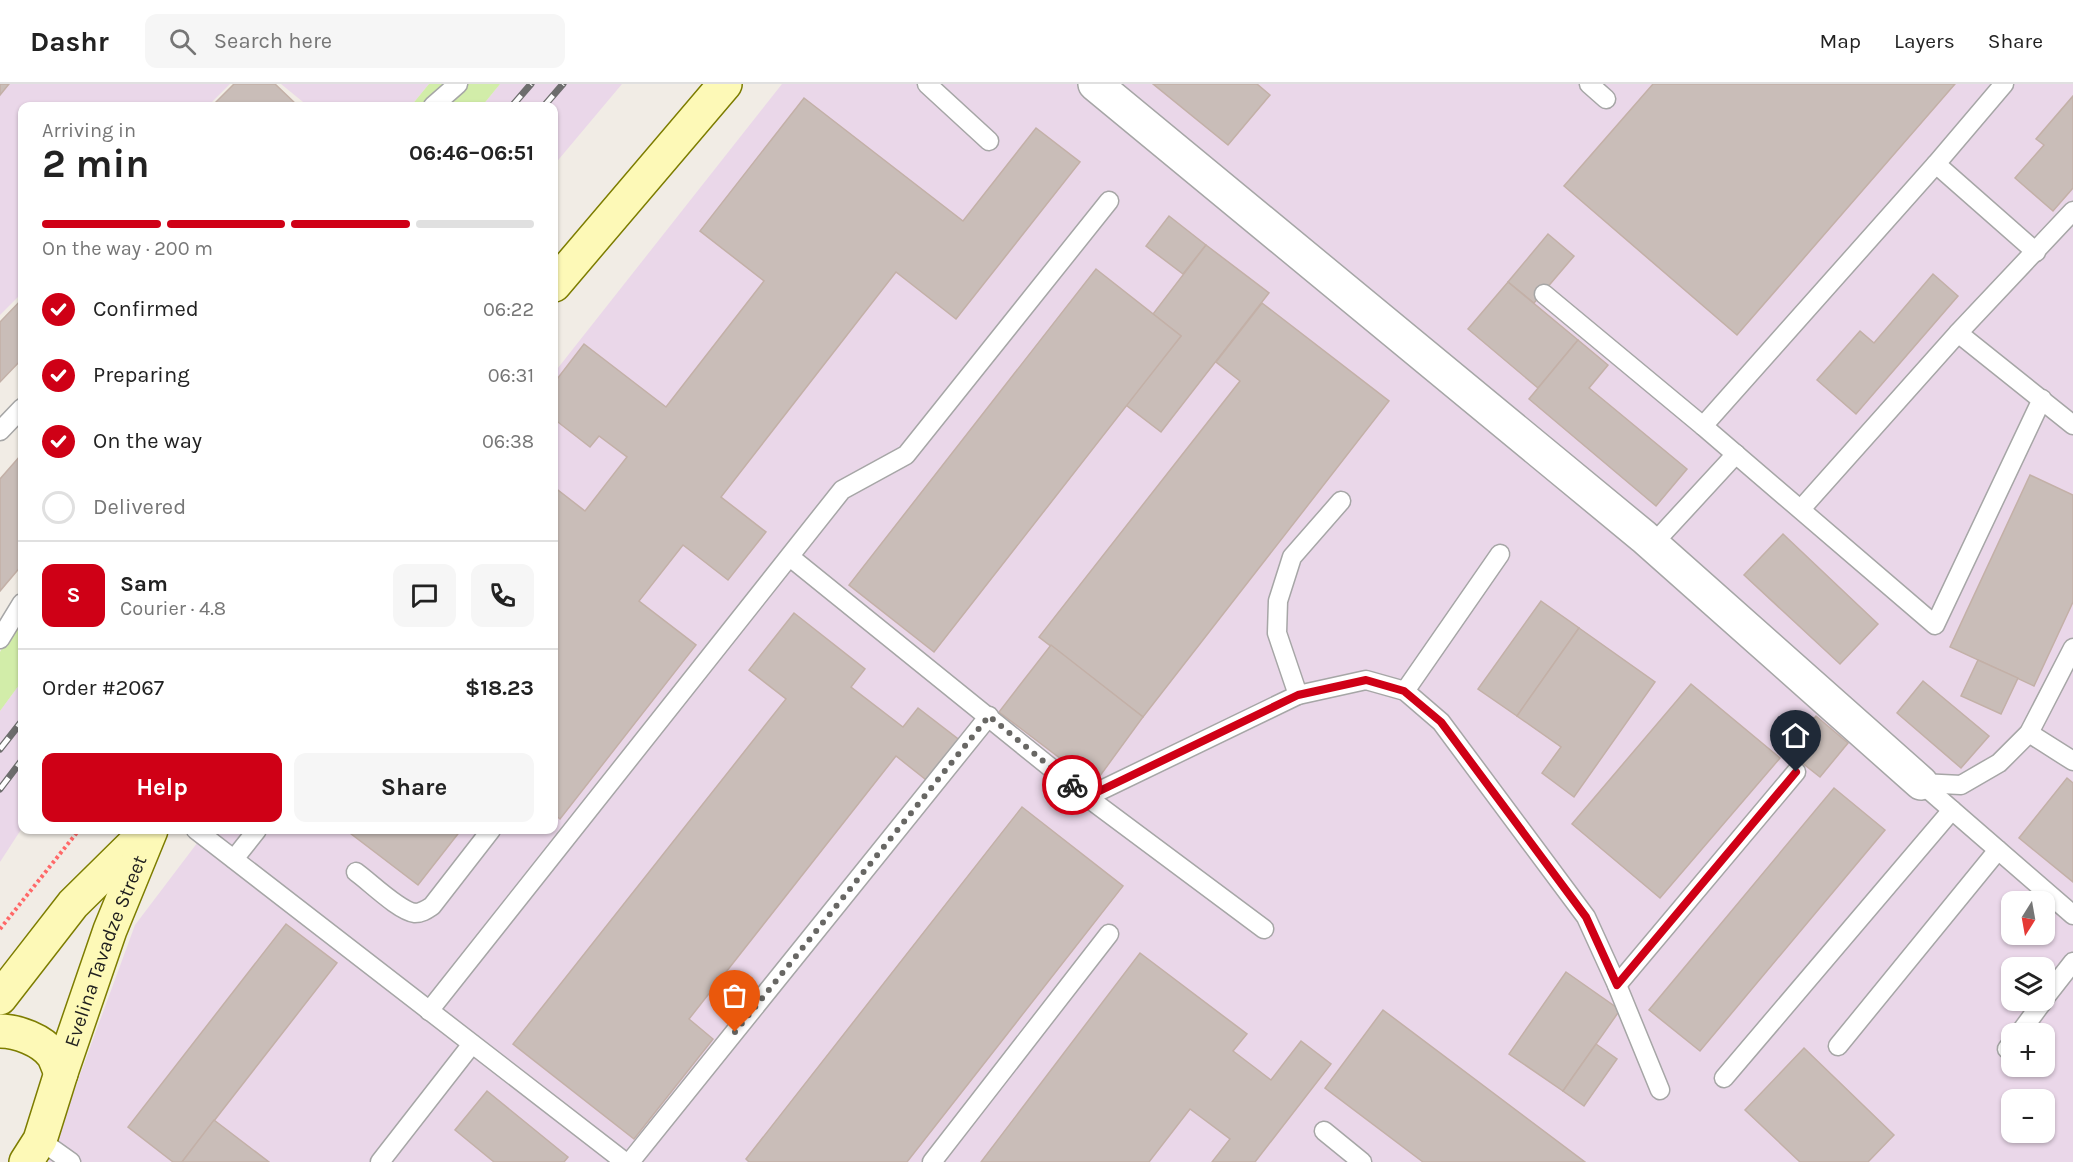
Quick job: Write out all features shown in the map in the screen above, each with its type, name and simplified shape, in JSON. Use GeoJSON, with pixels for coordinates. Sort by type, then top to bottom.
{"type":"FeatureCollection","features":[{"type":"Feature","properties":{"kind":"main road"},"geometry":{"type":"LineString","coordinates":[[558,280],[725,84]]}},
{"type":"Feature","properties":{"kind":"main road","name":"Evelina Tavadze Street"},"geometry":{"type":"LineString","coordinates":[[0,998],[73,904],[146,834]]}},
{"type":"Feature","properties":{"kind":"main road","name":"Evelina Tavadze Street"},"geometry":{"type":"LineString","coordinates":[[33,1151],[110,930],[148,834]]}},
{"type":"Feature","properties":{"kind":"main road"},"geometry":{"type":"LineString","coordinates":[[0,1031],[9,1031],[34,1040],[52,1054],[61,1073]]}},
{"type":"Feature","properties":{"kind":"street"},"geometry":{"type":"LineString","coordinates":[[1095,84],[1653,544],[1920,783]]}},
{"type":"Feature","properties":{"kind":"lane"},"geometry":{"type":"LineString","coordinates":[[438,102],[458,84]]}},
{"type":"Feature","properties":{"kind":"lane"},"geometry":{"type":"LineString","coordinates":[[927,84],[989,141]]}},
{"type":"Feature","properties":{"kind":"lane"},"geometry":{"type":"LineString","coordinates":[[1589,84],[1606,99]]}},
{"type":"Feature","properties":{"kind":"lane"},"geometry":{"type":"LineString","coordinates":[[1703,426],[1936,164],[2004,84]]}},
{"type":"Feature","properties":{"kind":"lane"},"geometry":{"type":"LineString","coordinates":[[1936,164],[2036,252]]}},
{"type":"Feature","properties":{"kind":"lane"},"geometry":{"type":"LineString","coordinates":[[429,1011],[560,832],[790,557],[842,490],[906,455],[1108,201]]}},
{"type":"Feature","properties":{"kind":"lane"},"geometry":{"type":"LineString","coordinates":[[1801,509],[1958,333],[2073,211]]}},
{"type":"Feature","properties":{"kind":"lane"},"geometry":{"type":"LineString","coordinates":[[1544,294],[1703,426],[1935,625],[2042,399]]}},
{"type":"Feature","properties":{"kind":"lane"},"geometry":{"type":"LineString","coordinates":[[1958,333],[2072,423]]}},
{"type":"Feature","properties":{"kind":"lane"},"geometry":{"type":"LineString","coordinates":[[0,431],[18,412]]}},
{"type":"Feature","properties":{"kind":"lane"},"geometry":{"type":"LineString","coordinates":[[1653,544],[1736,454]]}},
{"type":"Feature","properties":{"kind":"lane"},"geometry":{"type":"LineString","coordinates":[[1298,695],[1277,633],[1278,601],[1292,557],[1341,501]]}},
{"type":"Feature","properties":{"kind":"lane"},"geometry":{"type":"LineString","coordinates":[[1404,691],[1500,554]]}},
{"type":"Feature","properties":{"kind":"lane"},"geometry":{"type":"LineString","coordinates":[[790,557],[1087,797],[1264,929]]}},
{"type":"Feature","properties":{"kind":"lane"},"geometry":{"type":"LineString","coordinates":[[0,639],[18,610]]}},
{"type":"Feature","properties":{"kind":"lane"},"geometry":{"type":"LineString","coordinates":[[1920,783],[1961,785],[1999,763],[2029,734],[2072,654]]}},
{"type":"Feature","properties":{"kind":"lane"},"geometry":{"type":"LineString","coordinates":[[1087,797],[1298,695],[1366,680],[1404,691],[1441,722],[1586,917],[1660,1090]]}},
{"type":"Feature","properties":{"kind":"lane"},"geometry":{"type":"LineString","coordinates":[[630,1162],[989,716]]}},
{"type":"Feature","properties":{"kind":"lane"},"geometry":{"type":"LineString","coordinates":[[2029,734],[2073,761]]}},
{"type":"Feature","properties":{"kind":"lane"},"geometry":{"type":"LineString","coordinates":[[1617,985],[1796,772]]}},
{"type":"Feature","properties":{"kind":"lane"},"geometry":{"type":"LineString","coordinates":[[1920,783],[2073,915]]}},
{"type":"Feature","properties":{"kind":"lane"},"geometry":{"type":"LineString","coordinates":[[1724,1078],[1952,810]]}},
{"type":"Feature","properties":{"kind":"lane"},"geometry":{"type":"LineString","coordinates":[[201,834],[625,1162]]}},
{"type":"Feature","properties":{"kind":"lane"},"geometry":{"type":"LineString","coordinates":[[234,859],[254,834]]}},
{"type":"Feature","properties":{"kind":"lane"},"geometry":{"type":"LineString","coordinates":[[356,872],[403,908],[413,913],[423,912],[432,906],[488,834]]}},
{"type":"Feature","properties":{"kind":"lane"},"geometry":{"type":"LineString","coordinates":[[1838,1046],[1998,850]]}},
{"type":"Feature","properties":{"kind":"lane"},"geometry":{"type":"LineString","coordinates":[[932,1162],[1109,934]]}},
{"type":"Feature","properties":{"kind":"lane"},"geometry":{"type":"LineString","coordinates":[[2055,986],[2073,962]]}},
{"type":"Feature","properties":{"kind":"lane"},"geometry":{"type":"LineString","coordinates":[[380,1162],[472,1044]]}},
{"type":"Feature","properties":{"kind":"lane"},"geometry":{"type":"LineString","coordinates":[[1324,1131],[1362,1162]]}},
{"type":"Feature","properties":{"kind":"lane"},"geometry":{"type":"LineString","coordinates":[[33,1151],[71,1162]]}},
{"type":"Feature","properties":{"kind":"path"},"geometry":{"type":"LineString","coordinates":[[0,929],[76,834]]}},
{"type":"Feature","properties":{"kind":"shaded area"},"geometry":{"type":"Polygon","coordinates":[[[0,84],[230,84],[212,102],[18,102],[18,297],[0,315],[0,84]]]}},
{"type":"Feature","properties":{"kind":"shaded area"},"geometry":{"type":"Polygon","coordinates":[[[281,84],[429,84],[414,102],[303,102],[281,84]]]}},
{"type":"Feature","properties":{"kind":"shaded area"},"geometry":{"type":"Polygon","coordinates":[[[500,84],[622,84],[558,160],[558,102],[485,102],[500,84]]]}},
{"type":"Feature","properties":{"kind":"shaded area"},"geometry":{"type":"Polygon","coordinates":[[[782,84],[2073,84],[2073,1162],[48,1162],[135,925],[204,834],[558,834],[558,368],[782,84]]]}},
{"type":"Feature","properties":{"kind":"shaded area"},"geometry":{"type":"Polygon","coordinates":[[[18,686],[18,834],[0,862],[0,711],[18,686]]]}},
{"type":"Feature","properties":{"kind":"green space"},"geometry":{"type":"Polygon","coordinates":[[[429,84],[500,84],[485,102],[414,102],[429,84]]]}},
{"type":"Feature","properties":{"kind":"green space"},"geometry":{"type":"Polygon","coordinates":[[[18,622],[18,686],[0,711],[0,652],[18,622]]]}},
{"type":"Feature","properties":{"kind":"building"},"geometry":{"type":"Polygon","coordinates":[[[0,84],[9,84],[0,95],[0,84]]]}},
{"type":"Feature","properties":{"kind":"building"},"geometry":{"type":"Polygon","coordinates":[[[234,84],[275,84],[294,102],[216,102],[234,84]]]}},
{"type":"Feature","properties":{"kind":"building"},"geometry":{"type":"Polygon","coordinates":[[[1153,84],[1257,84],[1270,95],[1228,145],[1153,84]]]}},
{"type":"Feature","properties":{"kind":"building"},"geometry":{"type":"Polygon","coordinates":[[[1653,84],[1955,84],[1737,335],[1564,186],[1653,84]]]}},
{"type":"Feature","properties":{"kind":"building"},"geometry":{"type":"Polygon","coordinates":[[[2073,96],[2073,188],[2053,211],[2015,178],[2044,145],[2036,139],[2073,96]]]}},
{"type":"Feature","properties":{"kind":"building"},"geometry":{"type":"Polygon","coordinates":[[[804,98],[963,221],[1036,128],[1080,162],[956,319],[896,272],[721,497],[766,532],[728,580],[683,545],[639,601],[696,645],[560,819],[558,817],[558,490],[585,511],[627,457],[599,436],[590,447],[558,422],[558,378],[584,344],[666,407],[764,281],[700,231],[804,98]]]}},
{"type":"Feature","properties":{"kind":"building"},"geometry":{"type":"Polygon","coordinates":[[[1169,216],[1206,245],[1183,274],[1146,246],[1169,216]]]}},
{"type":"Feature","properties":{"kind":"building"},"geometry":{"type":"Polygon","coordinates":[[[1548,234],[1574,256],[1534,303],[1508,282],[1548,234]]]}},
{"type":"Feature","properties":{"kind":"building"},"geometry":{"type":"Polygon","coordinates":[[[1206,245],[1269,293],[1161,432],[1126,405],[1181,336],[1153,314],[1206,245]]]}},
{"type":"Feature","properties":{"kind":"building"},"geometry":{"type":"Polygon","coordinates":[[[1096,269],[1181,336],[934,652],[849,585],[1096,269]]]}},
{"type":"Feature","properties":{"kind":"building"},"geometry":{"type":"Polygon","coordinates":[[[1933,274],[1958,296],[1856,414],[1817,380],[1860,331],[1874,343],[1933,274]]]}},
{"type":"Feature","properties":{"kind":"building"},"geometry":{"type":"Polygon","coordinates":[[[1508,282],[1578,340],[1538,388],[1468,329],[1508,282]]]}},
{"type":"Feature","properties":{"kind":"building"},"geometry":{"type":"Polygon","coordinates":[[[18,303],[18,363],[0,382],[0,322],[18,303]]]}},
{"type":"Feature","properties":{"kind":"building"},"geometry":{"type":"Polygon","coordinates":[[[1262,303],[1389,401],[1143,717],[1039,637],[1240,381],[1216,362],[1262,303]]]}},
{"type":"Feature","properties":{"kind":"building"},"geometry":{"type":"Polygon","coordinates":[[[1578,340],[1608,365],[1589,388],[1687,469],[1656,506],[1529,399],[1578,340]]]}},
{"type":"Feature","properties":{"kind":"building"},"geometry":{"type":"Polygon","coordinates":[[[18,458],[18,570],[0,591],[0,479],[18,458]]]}},
{"type":"Feature","properties":{"kind":"building"},"geometry":{"type":"Polygon","coordinates":[[[2030,475],[2073,495],[2073,602],[2034,686],[1950,647],[2030,475]]]}},
{"type":"Feature","properties":{"kind":"building"},"geometry":{"type":"Polygon","coordinates":[[[1783,534],[1878,624],[1840,664],[1744,575],[1783,534]]]}},
{"type":"Feature","properties":{"kind":"building"},"geometry":{"type":"Polygon","coordinates":[[[1541,601],[1579,628],[1517,716],[1478,689],[1541,601]]]}},
{"type":"Feature","properties":{"kind":"building"},"geometry":{"type":"Polygon","coordinates":[[[794,613],[865,669],[851,687],[903,727],[918,708],[962,742],[930,783],[896,756],[689,1019],[713,1039],[634,1139],[513,1044],[786,699],[749,670],[794,613]]]}},
{"type":"Feature","properties":{"kind":"building"},"geometry":{"type":"Polygon","coordinates":[[[1579,628],[1655,682],[1574,797],[1542,773],[1561,747],[1517,716],[1579,628]]]}},
{"type":"Feature","properties":{"kind":"building"},"geometry":{"type":"Polygon","coordinates":[[[1051,645],[1143,717],[1094,784],[999,712],[1051,645]]]}},
{"type":"Feature","properties":{"kind":"building"},"geometry":{"type":"Polygon","coordinates":[[[1978,660],[2018,678],[2001,714],[1961,696],[1978,660]]]}},
{"type":"Feature","properties":{"kind":"building"},"geometry":{"type":"Polygon","coordinates":[[[1923,681],[1989,736],[1961,768],[1897,713],[1923,681]]]}},
{"type":"Feature","properties":{"kind":"building"},"geometry":{"type":"Polygon","coordinates":[[[1691,684],[1780,758],[1660,898],[1572,824],[1691,684]]]}},
{"type":"Feature","properties":{"kind":"building"},"geometry":{"type":"Polygon","coordinates":[[[1816,716],[1848,743],[1820,777],[1787,751],[1816,716]]]}},
{"type":"Feature","properties":{"kind":"building"},"geometry":{"type":"Polygon","coordinates":[[[2067,778],[2073,783],[2073,882],[2019,838],[2067,778]]]}},
{"type":"Feature","properties":{"kind":"building"},"geometry":{"type":"Polygon","coordinates":[[[1834,788],[1885,830],[1700,1051],[1649,1010],[1834,788]]]}},
{"type":"Feature","properties":{"kind":"building"},"geometry":{"type":"Polygon","coordinates":[[[1022,807],[1123,886],[907,1162],[749,1162],[746,1159],[1022,807]]]}},
{"type":"Feature","properties":{"kind":"building"},"geometry":{"type":"Polygon","coordinates":[[[351,834],[458,834],[418,885],[351,834]]]}},
{"type":"Feature","properties":{"kind":"building"},"geometry":{"type":"Polygon","coordinates":[[[286,924],[337,963],[182,1162],[173,1162],[128,1127],[286,924]]]}},
{"type":"Feature","properties":{"kind":"building"},"geometry":{"type":"Polygon","coordinates":[[[1140,953],[1247,1034],[1233,1051],[1271,1080],[1301,1041],[1331,1064],[1255,1162],[1212,1162],[1230,1139],[1190,1109],[1149,1162],[981,1162],[1140,953]]]}},
{"type":"Feature","properties":{"kind":"building"},"geometry":{"type":"Polygon","coordinates":[[[1566,972],[1620,1010],[1563,1091],[1509,1054],[1566,972]]]}},
{"type":"Feature","properties":{"kind":"building"},"geometry":{"type":"Polygon","coordinates":[[[1383,1010],[1585,1162],[1423,1162],[1325,1088],[1383,1010]]]}},
{"type":"Feature","properties":{"kind":"building"},"geometry":{"type":"Polygon","coordinates":[[[1596,1044],[1617,1059],[1584,1106],[1563,1091],[1596,1044]]]}},
{"type":"Feature","properties":{"kind":"building"},"geometry":{"type":"Polygon","coordinates":[[[1804,1048],[1894,1135],[1868,1162],[1800,1162],[1745,1110],[1804,1048]]]}},
{"type":"Feature","properties":{"kind":"building"},"geometry":{"type":"Polygon","coordinates":[[[487,1091],[568,1157],[564,1162],[494,1162],[455,1130],[487,1091]]]}},
{"type":"Feature","properties":{"kind":"building"},"geometry":{"type":"Polygon","coordinates":[[[214,1120],[269,1162],[182,1162],[214,1120]]]}},
{"type":"Feature","properties":{"kind":"railway"},"geometry":{"type":"LineString","coordinates":[[515,102],[531,84]]}},
{"type":"Feature","properties":{"kind":"railway"},"geometry":{"type":"LineString","coordinates":[[547,102],[563,84]]}},
{"type":"Feature","properties":{"kind":"railway"},"geometry":{"type":"LineString","coordinates":[[0,749],[18,726]]}},
{"type":"Feature","properties":{"kind":"railway"},"geometry":{"type":"LineString","coordinates":[[0,789],[18,765]]}},
{"type":"Feature","properties":{"kind":"way so far"},"geometry":{"type":"LineString","coordinates":[[735,1032],[989,716],[1072,785]]}},
{"type":"Feature","properties":{"kind":"route"},"geometry":{"type":"LineString","coordinates":[[1072,785],[1087,797],[1298,695],[1366,680],[1404,691],[1441,722],[1586,917],[1617,985],[1796,772]]}}]}
